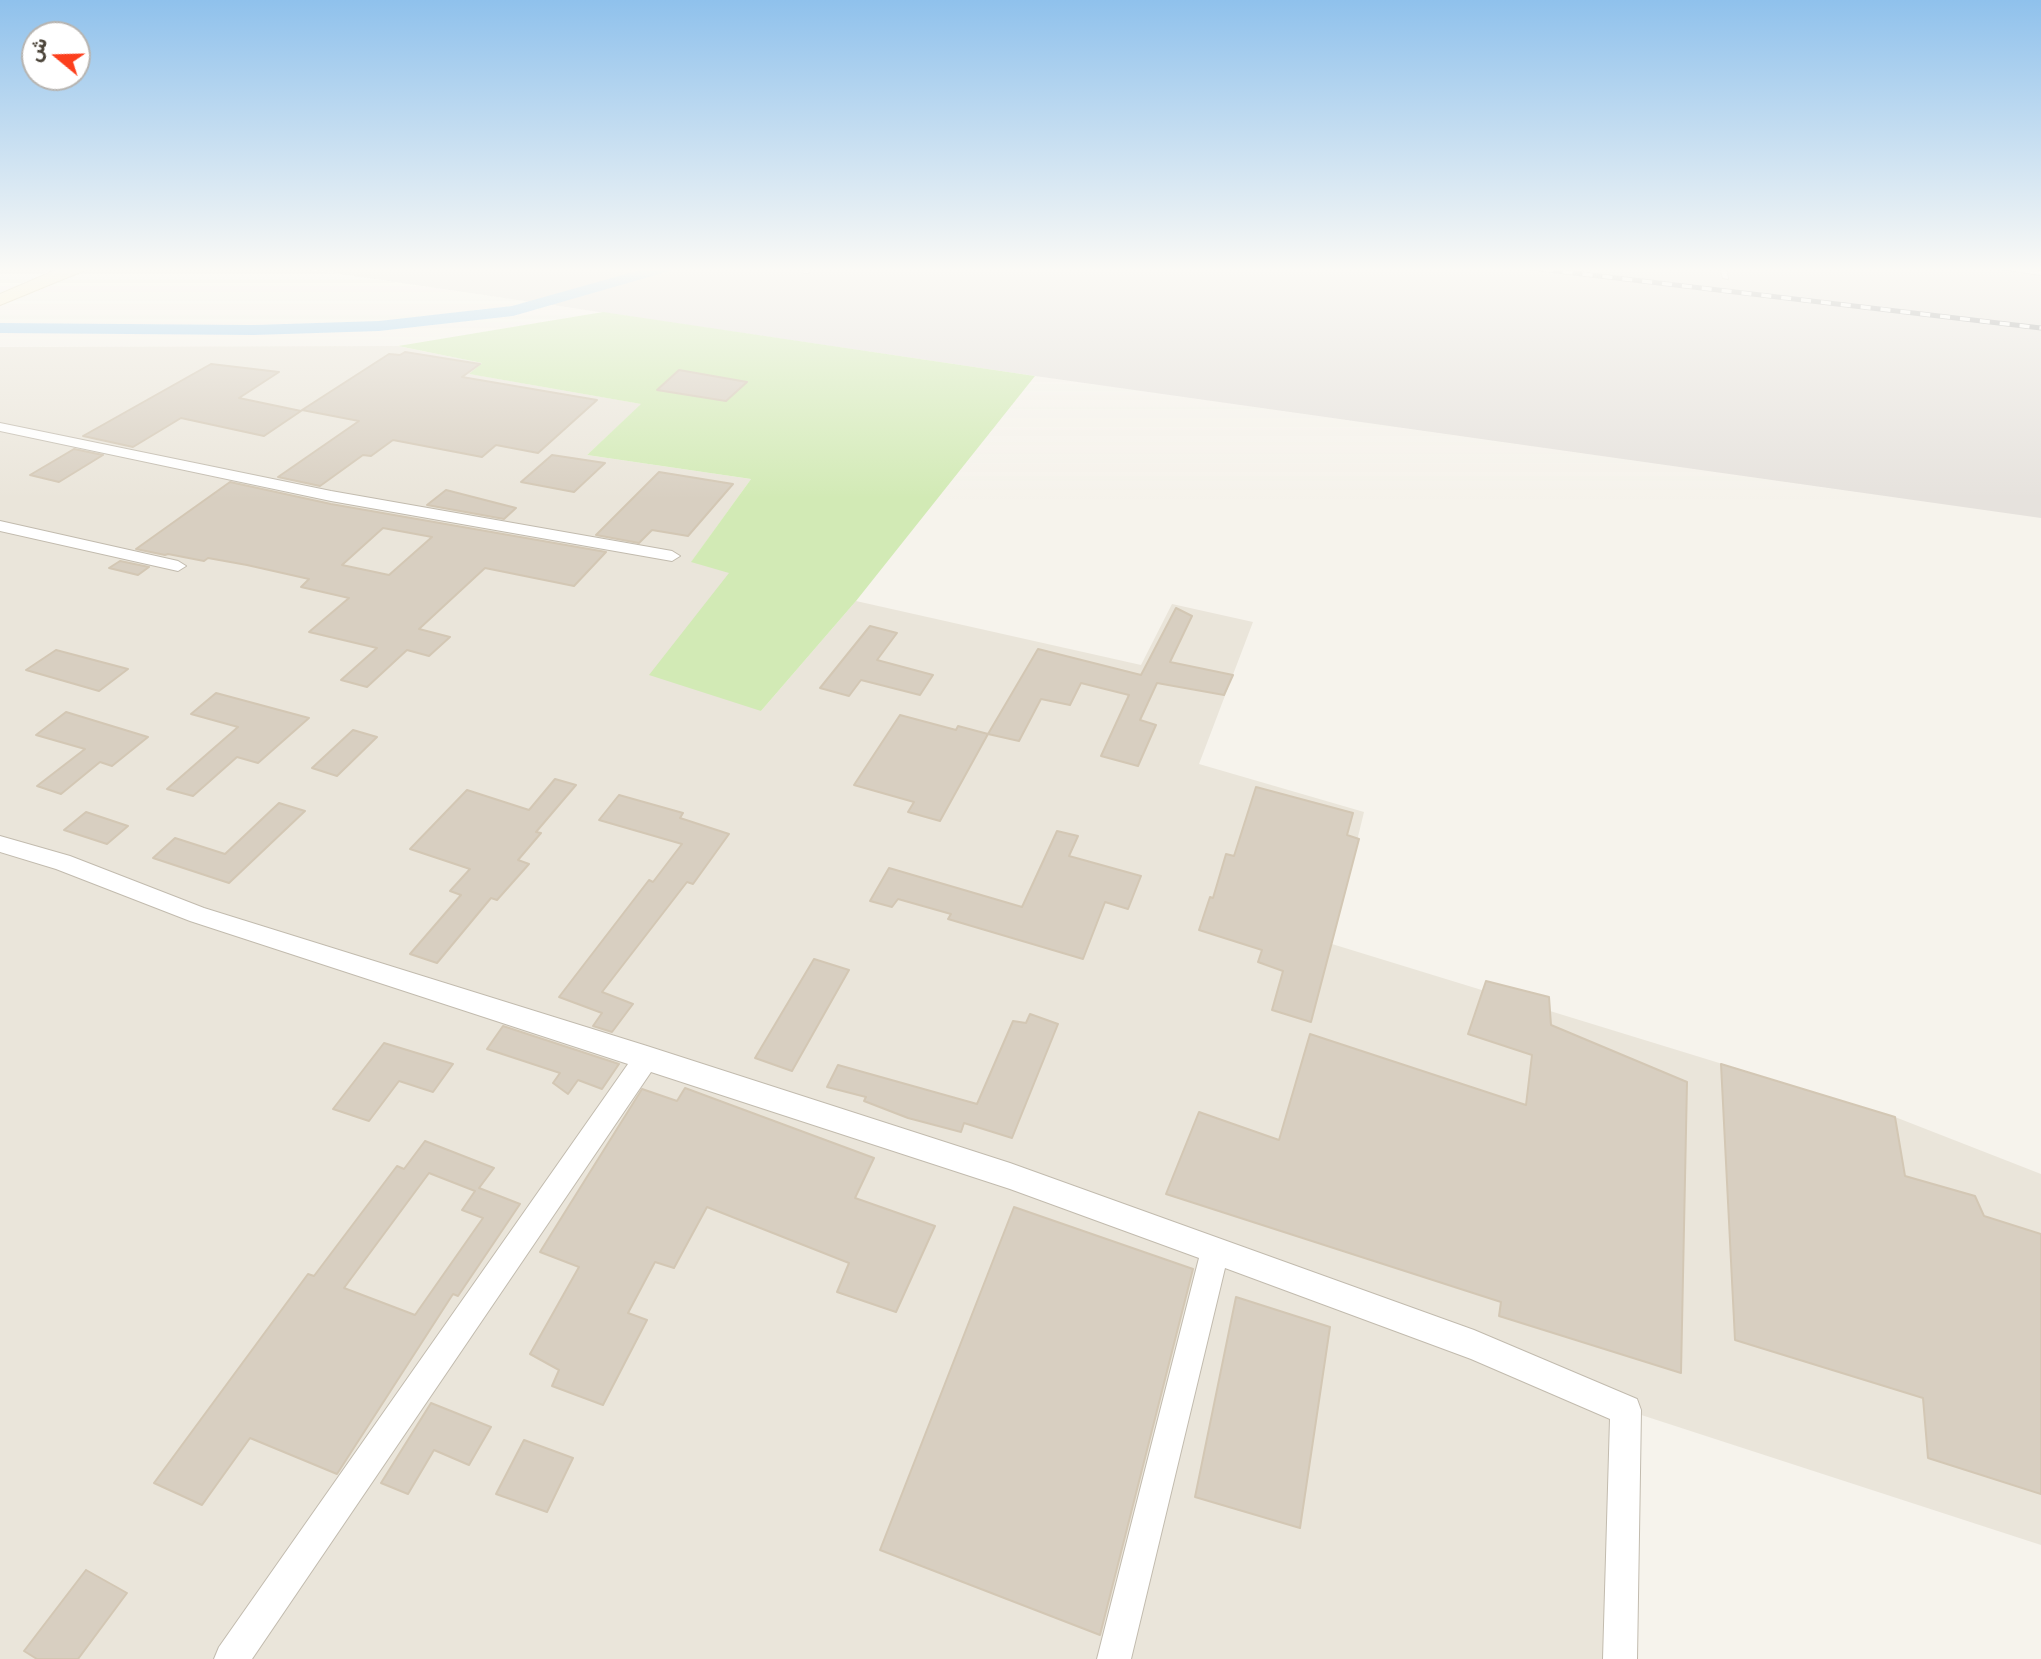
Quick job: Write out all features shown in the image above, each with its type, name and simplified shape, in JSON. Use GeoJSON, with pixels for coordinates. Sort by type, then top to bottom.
{"type":"FeatureCollection","features":[{"type":"Feature","properties":{"kind":"street"},"geometry":{"type":"LineString","coordinates":[[0,427],[331,496],[672,556]]}},
{"type":"Feature","properties":{"kind":"street"},"geometry":{"type":"LineString","coordinates":[[0,526],[178,566]]}},
{"type":"Feature","properties":{"kind":"street"},"geometry":{"type":"LineString","coordinates":[[0,844],[62,862],[198,915],[647,1057],[1010,1176],[1474,1345],[1626,1410],[1620,1659]]}},
{"type":"Feature","properties":{"kind":"street"},"geometry":{"type":"LineString","coordinates":[[231,1659],[647,1057]]}},
{"type":"Feature","properties":{"kind":"street"},"geometry":{"type":"LineString","coordinates":[[1114,1659],[1215,1251]]}},
{"type":"Feature","properties":{"kind":"shaded area"},"geometry":{"type":"Polygon","coordinates":[[[820,344],[2041,344],[2041,518],[820,344]]]}},
{"type":"Feature","properties":{"kind":"shaded area"},"geometry":{"type":"Polygon","coordinates":[[[398,346],[483,363],[470,374],[642,404],[587,455],[751,479],[692,561],[729,572],[761,711],[856,601],[1141,665],[1172,604],[1253,622],[1199,764],[1364,812],[1332,944],[1895,1117],[2041,1174],[2041,1545],[1626,1410],[1622,1659],[0,1659],[0,347],[398,346]]]}},
{"type":"Feature","properties":{"kind":"green space"},"geometry":{"type":"Polygon","coordinates":[[[822,344],[1035,376],[856,601],[761,711],[649,675],[729,573],[691,562],[751,479],[587,455],[641,404],[469,374],[482,363],[398,346],[822,344]]]}},
{"type":"Feature","properties":{"kind":"building"},"geometry":{"type":"Polygon","coordinates":[[[405,352],[480,364],[462,377],[597,400],[538,453],[496,445],[482,457],[393,440],[371,456],[363,455],[320,486],[278,477],[359,421],[302,410],[389,354],[400,355],[405,352]]]}},
{"type":"Feature","properties":{"kind":"building"},"geometry":{"type":"Polygon","coordinates":[[[211,364],[279,372],[239,398],[301,411],[264,436],[181,418],[133,447],[83,436],[211,364]]]}},
{"type":"Feature","properties":{"kind":"building"},"geometry":{"type":"Polygon","coordinates":[[[679,370],[747,382],[726,401],[657,390],[679,370]]]}},
{"type":"Feature","properties":{"kind":"building"},"geometry":{"type":"Polygon","coordinates":[[[74,449],[103,455],[59,482],[30,475],[74,449]]]}},
{"type":"Feature","properties":{"kind":"building"},"geometry":{"type":"Polygon","coordinates":[[[552,455],[605,463],[574,492],[521,482],[552,455]]]}},
{"type":"Feature","properties":{"kind":"building"},"geometry":{"type":"Polygon","coordinates":[[[659,472],[733,484],[688,536],[652,530],[639,543],[596,535],[659,472]]]}},
{"type":"Feature","properties":{"kind":"building"},"geometry":{"type":"Polygon","coordinates":[[[230,482],[331,504],[606,552],[574,586],[485,568],[419,629],[450,637],[429,656],[407,650],[367,687],[341,680],[377,648],[309,632],[349,598],[301,587],[309,579],[208,558],[204,561],[136,549],[230,482]],[[383,528],[342,565],[389,575],[432,537],[383,528]]]}},
{"type":"Feature","properties":{"kind":"building"},"geometry":{"type":"Polygon","coordinates":[[[446,490],[516,508],[504,519],[427,505],[446,490]]]}},
{"type":"Feature","properties":{"kind":"building"},"geometry":{"type":"Polygon","coordinates":[[[120,561],[149,567],[138,575],[109,568],[120,561]]]}},
{"type":"Feature","properties":{"kind":"building"},"geometry":{"type":"Polygon","coordinates":[[[1176,608],[1192,616],[1170,662],[1233,675],[1224,695],[1157,683],[1140,720],[1156,725],[1138,766],[1101,756],[1129,695],[1081,683],[1070,705],[1041,699],[1019,741],[988,734],[1038,649],[1141,675],[1176,608]]]}},
{"type":"Feature","properties":{"kind":"building"},"geometry":{"type":"Polygon","coordinates":[[[870,626],[897,633],[877,660],[933,675],[920,695],[861,680],[849,696],[820,688],[870,626]]]}},
{"type":"Feature","properties":{"kind":"building"},"geometry":{"type":"Polygon","coordinates":[[[56,650],[128,669],[99,691],[26,670],[56,650]]]}},
{"type":"Feature","properties":{"kind":"building"},"geometry":{"type":"Polygon","coordinates":[[[216,693],[309,718],[258,763],[237,757],[193,796],[167,789],[238,727],[191,714],[216,693]]]}},
{"type":"Feature","properties":{"kind":"building"},"geometry":{"type":"Polygon","coordinates":[[[66,712],[148,737],[112,766],[100,762],[61,794],[37,786],[85,749],[36,735],[66,712]]]}},
{"type":"Feature","properties":{"kind":"building"},"geometry":{"type":"Polygon","coordinates":[[[900,715],[956,730],[958,726],[988,734],[940,821],[908,812],[914,802],[854,785],[900,715]]]}},
{"type":"Feature","properties":{"kind":"building"},"geometry":{"type":"Polygon","coordinates":[[[353,730],[377,737],[337,776],[312,768],[353,730]]]}},
{"type":"Feature","properties":{"kind":"building"},"geometry":{"type":"Polygon","coordinates":[[[555,779],[576,785],[536,832],[541,833],[518,860],[529,864],[497,900],[491,898],[437,963],[410,954],[461,895],[450,891],[470,869],[410,849],[467,790],[529,810],[555,779]]]}},
{"type":"Feature","properties":{"kind":"building"},"geometry":{"type":"Polygon","coordinates":[[[1256,787],[1353,813],[1347,835],[1359,839],[1311,1022],[1272,1010],[1283,971],[1258,962],[1262,950],[1199,930],[1210,897],[1213,898],[1226,854],[1234,856],[1256,787]]]}},
{"type":"Feature","properties":{"kind":"building"},"geometry":{"type":"Polygon","coordinates":[[[619,795],[683,813],[680,818],[729,834],[693,884],[687,882],[602,992],[633,1004],[612,1032],[593,1026],[602,1013],[559,997],[649,880],[653,882],[682,844],[599,820],[619,795]]]}},
{"type":"Feature","properties":{"kind":"building"},"geometry":{"type":"Polygon","coordinates":[[[279,803],[305,811],[229,883],[153,858],[175,838],[225,854],[279,803]]]}},
{"type":"Feature","properties":{"kind":"building"},"geometry":{"type":"Polygon","coordinates":[[[86,812],[128,826],[107,844],[64,830],[86,812]]]}},
{"type":"Feature","properties":{"kind":"building"},"geometry":{"type":"Polygon","coordinates":[[[1057,831],[1078,836],[1069,856],[1141,876],[1128,909],[1105,902],[1083,959],[948,919],[951,914],[898,899],[892,907],[870,901],[889,868],[1022,907],[1057,831]]]}},
{"type":"Feature","properties":{"kind":"building"},"geometry":{"type":"Polygon","coordinates":[[[814,959],[849,970],[792,1071],[755,1058],[814,959]]]}},
{"type":"Feature","properties":{"kind":"building"},"geometry":{"type":"Polygon","coordinates":[[[1486,981],[1549,997],[1551,1025],[1687,1082],[1681,1373],[1499,1316],[1501,1302],[1166,1194],[1199,1112],[1279,1140],[1310,1034],[1526,1105],[1532,1055],[1468,1034],[1486,981]]]}},
{"type":"Feature","properties":{"kind":"building"},"geometry":{"type":"Polygon","coordinates":[[[1030,1014],[1058,1024],[1012,1138],[964,1123],[961,1132],[908,1118],[864,1101],[866,1097],[827,1087],[838,1065],[977,1104],[1013,1021],[1026,1023],[1030,1014]]]}},
{"type":"Feature","properties":{"kind":"building"},"geometry":{"type":"Polygon","coordinates":[[[503,1026],[619,1064],[602,1089],[578,1080],[568,1094],[553,1083],[560,1073],[487,1049],[503,1026]]]}},
{"type":"Feature","properties":{"kind":"building"},"geometry":{"type":"Polygon","coordinates":[[[384,1043],[453,1064],[433,1092],[399,1081],[369,1121],[333,1109],[384,1043]]]}},
{"type":"Feature","properties":{"kind":"building"},"geometry":{"type":"Polygon","coordinates":[[[1721,1064],[1895,1117],[1905,1176],[1975,1196],[1984,1216],[2041,1234],[2041,1494],[1928,1458],[1923,1398],[1735,1340],[1721,1064]]]}},
{"type":"Feature","properties":{"kind":"building"},"geometry":{"type":"Polygon","coordinates":[[[685,1088],[874,1158],[855,1198],[935,1226],[896,1312],[837,1292],[849,1263],[707,1207],[674,1268],[655,1262],[628,1313],[647,1320],[603,1405],[552,1386],[559,1370],[530,1354],[579,1267],[540,1252],[642,1089],[677,1101],[685,1088]]]}},
{"type":"Feature","properties":{"kind":"building"},"geometry":{"type":"Polygon","coordinates":[[[425,1141],[494,1168],[479,1188],[520,1204],[458,1296],[453,1294],[337,1474],[250,1438],[202,1505],[154,1483],[308,1274],[314,1276],[397,1166],[404,1169],[425,1141]],[[429,1173],[344,1288],[415,1315],[483,1218],[462,1210],[475,1191],[429,1173]]]}},
{"type":"Feature","properties":{"kind":"building"},"geometry":{"type":"Polygon","coordinates":[[[1014,1207],[1193,1269],[1100,1635],[880,1550],[1014,1207]]]}},
{"type":"Feature","properties":{"kind":"building"},"geometry":{"type":"Polygon","coordinates":[[[1236,1297],[1330,1327],[1300,1528],[1195,1497],[1236,1297]]]}},
{"type":"Feature","properties":{"kind":"building"},"geometry":{"type":"Polygon","coordinates":[[[431,1403],[491,1427],[469,1465],[434,1450],[408,1494],[381,1483],[431,1403]]]}},
{"type":"Feature","properties":{"kind":"building"},"geometry":{"type":"Polygon","coordinates":[[[524,1440],[573,1458],[547,1512],[496,1494],[524,1440]]]}},
{"type":"Feature","properties":{"kind":"building"},"geometry":{"type":"Polygon","coordinates":[[[86,1570],[127,1593],[78,1659],[37,1659],[24,1651],[86,1570]]]}}]}
